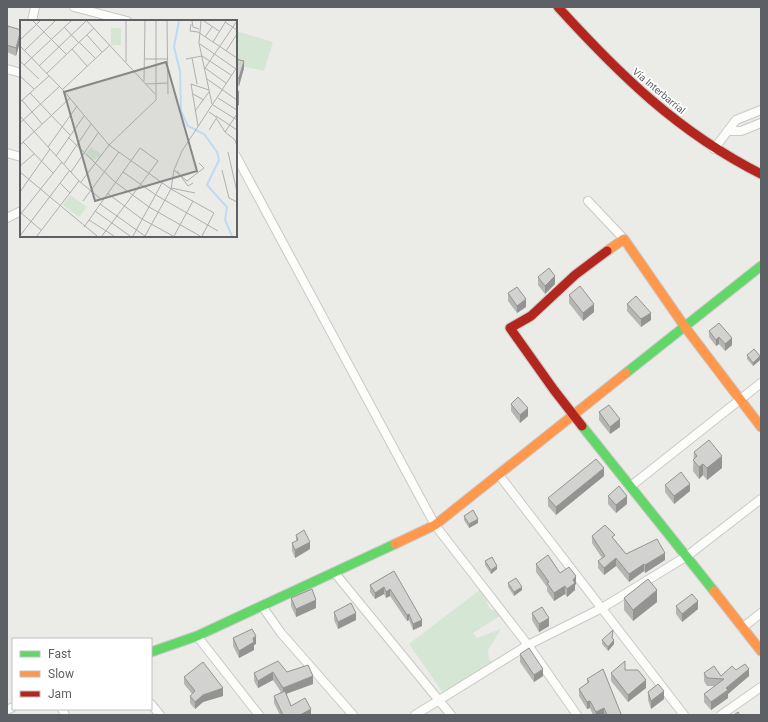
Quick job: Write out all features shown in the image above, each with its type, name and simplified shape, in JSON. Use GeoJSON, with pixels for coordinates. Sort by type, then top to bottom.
{"type":"FeatureCollection","features":[{"type":"Feature","properties":{"kind":"street"},"geometry":{"type":"LineString","coordinates":[[32,20],[35,7]]}},
{"type":"Feature","properties":{"kind":"street"},"geometry":{"type":"LineString","coordinates":[[74,7],[123,20]]}},
{"type":"Feature","properties":{"kind":"street","name":"Vía Interbarrial"},"geometry":{"type":"LineString","coordinates":[[558,7],[609,63],[667,114],[714,149],[761,174]]}},
{"type":"Feature","properties":{"kind":"street"},"geometry":{"type":"LineString","coordinates":[[7,69],[20,73]]}},
{"type":"Feature","properties":{"kind":"street"},"geometry":{"type":"LineString","coordinates":[[714,149],[736,120],[761,110]]}},
{"type":"Feature","properties":{"kind":"street"},"geometry":{"type":"LineString","coordinates":[[728,131],[741,131],[761,123]]}},
{"type":"Feature","properties":{"kind":"street"},"geometry":{"type":"LineString","coordinates":[[7,153],[20,157]]}},
{"type":"Feature","properties":{"kind":"street"},"geometry":{"type":"LineString","coordinates":[[237,158],[435,525],[528,645],[577,715]]}},
{"type":"Feature","properties":{"kind":"street"},"geometry":{"type":"LineString","coordinates":[[588,200],[624,239],[685,327],[761,427]]}},
{"type":"Feature","properties":{"kind":"street"},"geometry":{"type":"LineString","coordinates":[[7,218],[20,212]]}},
{"type":"Feature","properties":{"kind":"street"},"geometry":{"type":"LineString","coordinates":[[624,239],[575,275],[531,316],[510,328],[554,390],[761,651]]}},
{"type":"Feature","properties":{"kind":"street"},"geometry":{"type":"LineString","coordinates":[[152,652],[197,636],[435,525],[761,266]]}},
{"type":"Feature","properties":{"kind":"street"},"geometry":{"type":"LineString","coordinates":[[631,486],[761,383]]}},
{"type":"Feature","properties":{"kind":"street"},"geometry":{"type":"LineString","coordinates":[[499,474],[684,715]]}},
{"type":"Feature","properties":{"kind":"street"},"geometry":{"type":"LineString","coordinates":[[415,715],[528,645],[602,608],[686,556],[761,499]]}},
{"type":"Feature","properties":{"kind":"street"},"geometry":{"type":"LineString","coordinates":[[334,572],[450,715]]}},
{"type":"Feature","properties":{"kind":"street"},"geometry":{"type":"LineString","coordinates":[[262,606],[281,633],[353,715]]}},
{"type":"Feature","properties":{"kind":"street"},"geometry":{"type":"LineString","coordinates":[[742,628],[761,613]]}},
{"type":"Feature","properties":{"kind":"street"},"geometry":{"type":"LineString","coordinates":[[197,636],[259,715]]}},
{"type":"Feature","properties":{"kind":"street"},"geometry":{"type":"LineString","coordinates":[[721,715],[761,687]]}},
{"type":"Feature","properties":{"kind":"street"},"geometry":{"type":"LineString","coordinates":[[152,705],[160,715]]}},
{"type":"Feature","properties":{"kind":"green space"},"geometry":{"type":"Polygon","coordinates":[[[237,31],[273,42],[264,71],[237,65],[237,31]]]}},
{"type":"Feature","properties":{"kind":"green space"},"geometry":{"type":"Polygon","coordinates":[[[481,589],[490,609],[503,614],[473,633],[477,638],[501,629],[488,650],[489,660],[496,662],[444,694],[409,644],[481,589]]]}},
{"type":"Feature","properties":{"kind":"building"},"geometry":{"type":"Polygon","coordinates":[[[8,26],[20,30],[16,48],[7,45],[8,26]]]}},
{"type":"Feature","properties":{"kind":"building"},"geometry":{"type":"Polygon","coordinates":[[[237,59],[244,61],[239,78],[237,78],[237,59]]]}},
{"type":"Feature","properties":{"kind":"building"},"geometry":{"type":"Polygon","coordinates":[[[549,268],[555,276],[545,286],[538,277],[549,268]]]}},
{"type":"Feature","properties":{"kind":"building"},"geometry":{"type":"Polygon","coordinates":[[[580,286],[594,304],[583,313],[569,295],[580,286]]]}},
{"type":"Feature","properties":{"kind":"building"},"geometry":{"type":"Polygon","coordinates":[[[517,287],[526,299],[517,306],[508,293],[517,287]]]}},
{"type":"Feature","properties":{"kind":"building"},"geometry":{"type":"Polygon","coordinates":[[[636,296],[651,313],[641,319],[627,304],[636,296]]]}},
{"type":"Feature","properties":{"kind":"building"},"geometry":{"type":"Polygon","coordinates":[[[719,323],[732,338],[725,344],[719,337],[716,340],[709,331],[719,323]]]}},
{"type":"Feature","properties":{"kind":"building"},"geometry":{"type":"Polygon","coordinates":[[[754,349],[760,356],[753,363],[747,355],[754,349]]]}},
{"type":"Feature","properties":{"kind":"building"},"geometry":{"type":"Polygon","coordinates":[[[518,397],[528,408],[520,415],[511,404],[518,397]]]}},
{"type":"Feature","properties":{"kind":"building"},"geometry":{"type":"Polygon","coordinates":[[[609,405],[620,419],[610,427],[599,412],[609,405]]]}},
{"type":"Feature","properties":{"kind":"building"},"geometry":{"type":"Polygon","coordinates":[[[709,440],[722,456],[707,468],[703,464],[699,467],[693,460],[697,456],[694,452],[709,440]]]}},
{"type":"Feature","properties":{"kind":"building"},"geometry":{"type":"Polygon","coordinates":[[[596,459],[604,468],[556,507],[548,498],[596,459]]]}},
{"type":"Feature","properties":{"kind":"building"},"geometry":{"type":"Polygon","coordinates":[[[681,472],[690,484],[674,496],[665,485],[681,472]]]}},
{"type":"Feature","properties":{"kind":"building"},"geometry":{"type":"Polygon","coordinates":[[[619,486],[627,496],[616,505],[608,496],[619,486]]]}},
{"type":"Feature","properties":{"kind":"building"},"geometry":{"type":"Polygon","coordinates":[[[473,510],[478,519],[469,524],[464,516],[473,510]]]}},
{"type":"Feature","properties":{"kind":"building"},"geometry":{"type":"Polygon","coordinates":[[[605,525],[615,535],[612,537],[626,554],[657,539],[665,553],[629,574],[616,558],[604,568],[598,561],[605,556],[592,536],[605,525]]]}},
{"type":"Feature","properties":{"kind":"building"},"geometry":{"type":"Polygon","coordinates":[[[304,530],[310,542],[295,550],[292,543],[298,540],[296,535],[304,530]]]}},
{"type":"Feature","properties":{"kind":"building"},"geometry":{"type":"Polygon","coordinates":[[[548,555],[560,573],[569,567],[576,576],[573,580],[575,583],[567,589],[565,586],[554,593],[547,583],[549,582],[536,564],[548,555]]]}},
{"type":"Feature","properties":{"kind":"building"},"geometry":{"type":"Polygon","coordinates":[[[492,557],[497,566],[491,570],[485,561],[492,557]]]}},
{"type":"Feature","properties":{"kind":"building"},"geometry":{"type":"Polygon","coordinates":[[[394,571],[422,620],[413,624],[409,614],[407,615],[390,589],[386,592],[384,587],[375,593],[370,585],[394,571]]]}},
{"type":"Feature","properties":{"kind":"building"},"geometry":{"type":"Polygon","coordinates":[[[516,578],[522,587],[514,592],[508,583],[516,578]]]}},
{"type":"Feature","properties":{"kind":"building"},"geometry":{"type":"Polygon","coordinates":[[[648,579],[657,590],[633,610],[624,598],[648,579]]]}},
{"type":"Feature","properties":{"kind":"building"},"geometry":{"type":"Polygon","coordinates":[[[312,589],[316,600],[296,609],[291,598],[312,589]]]}},
{"type":"Feature","properties":{"kind":"building"},"geometry":{"type":"Polygon","coordinates":[[[692,594],[698,601],[682,614],[676,606],[692,594]]]}},
{"type":"Feature","properties":{"kind":"building"},"geometry":{"type":"Polygon","coordinates":[[[351,603],[356,613],[338,622],[334,612],[351,603]]]}},
{"type":"Feature","properties":{"kind":"building"},"geometry":{"type":"Polygon","coordinates":[[[542,607],[549,618],[539,624],[532,613],[542,607]]]}},
{"type":"Feature","properties":{"kind":"building"},"geometry":{"type":"Polygon","coordinates":[[[252,629],[256,636],[253,638],[254,642],[239,651],[233,638],[252,629]]]}},
{"type":"Feature","properties":{"kind":"building"},"geometry":{"type":"Polygon","coordinates":[[[613,630],[612,638],[614,640],[608,647],[602,640],[613,630]]]}},
{"type":"Feature","properties":{"kind":"building"},"geometry":{"type":"Polygon","coordinates":[[[529,648],[543,669],[534,675],[520,654],[529,648]]]}},
{"type":"Feature","properties":{"kind":"building"},"geometry":{"type":"Polygon","coordinates":[[[278,661],[287,672],[308,665],[313,676],[283,688],[273,672],[258,681],[254,673],[278,661]]]}},
{"type":"Feature","properties":{"kind":"building"},"geometry":{"type":"Polygon","coordinates":[[[625,661],[625,670],[638,670],[646,680],[628,695],[611,673],[625,661]]]}},
{"type":"Feature","properties":{"kind":"building"},"geometry":{"type":"Polygon","coordinates":[[[203,662],[223,688],[203,695],[195,702],[190,696],[195,691],[184,677],[203,662]]]}},
{"type":"Feature","properties":{"kind":"building"},"geometry":{"type":"Polygon","coordinates":[[[745,664],[749,669],[726,688],[728,690],[711,702],[704,694],[724,679],[707,678],[704,673],[714,666],[721,676],[732,666],[736,670],[745,664]]]}},
{"type":"Feature","properties":{"kind":"building"},"geometry":{"type":"Polygon","coordinates":[[[603,669],[622,715],[607,715],[604,708],[596,712],[590,701],[587,702],[579,689],[589,682],[587,679],[603,669]]]}},
{"type":"Feature","properties":{"kind":"building"},"geometry":{"type":"Polygon","coordinates":[[[658,684],[664,691],[651,701],[648,692],[658,684]]]}},
{"type":"Feature","properties":{"kind":"building"},"geometry":{"type":"Polygon","coordinates":[[[285,691],[291,706],[305,698],[311,709],[300,715],[283,715],[274,696],[285,691]]]}},
{"type":"Feature","properties":{"kind":"traffic: fast"},"geometry":{"type":"LineString","coordinates":[[626,373],[761,266]]}},
{"type":"Feature","properties":{"kind":"traffic: fast"},"geometry":{"type":"LineString","coordinates":[[582,426],[714,591]]}},
{"type":"Feature","properties":{"kind":"traffic: fast"},"geometry":{"type":"LineString","coordinates":[[152,652],[197,636],[395,544]]}},
{"type":"Feature","properties":{"kind":"traffic: slow"},"geometry":{"type":"LineString","coordinates":[[607,251],[624,239],[685,327],[761,427]]}},
{"type":"Feature","properties":{"kind":"traffic: slow"},"geometry":{"type":"LineString","coordinates":[[395,544],[435,525],[626,373]]}},
{"type":"Feature","properties":{"kind":"traffic: slow"},"geometry":{"type":"LineString","coordinates":[[714,591],[761,651]]}},
{"type":"Feature","properties":{"kind":"traffic: jam"},"geometry":{"type":"LineString","coordinates":[[558,7],[628,79],[677,121],[731,158],[761,174]]}},
{"type":"Feature","properties":{"kind":"traffic: jam"},"geometry":{"type":"LineString","coordinates":[[582,426],[554,390],[510,328],[531,316],[575,275],[607,251]]}}]}
